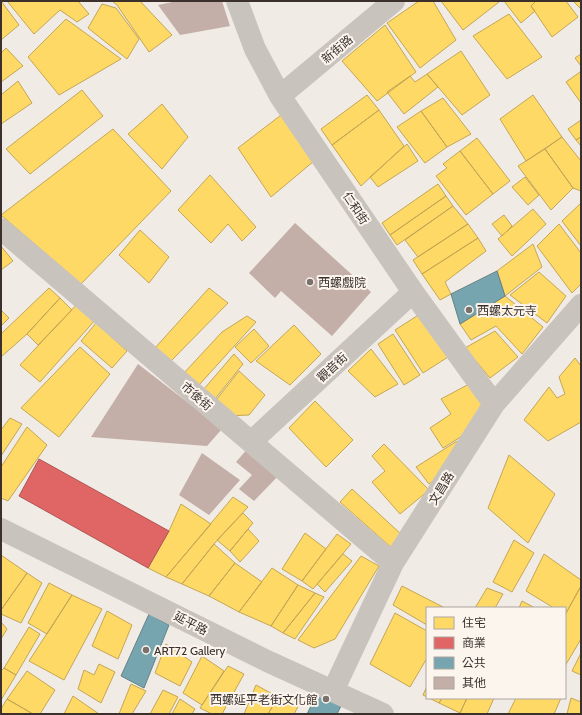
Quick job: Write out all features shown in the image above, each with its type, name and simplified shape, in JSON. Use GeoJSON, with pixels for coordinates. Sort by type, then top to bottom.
{"type":"FeatureCollection","features":[{"type":"Feature","properties":{"kind":"street","name":"仁和街"},"geometry":{"type":"LineString","coordinates":[[237,1],[255,49],[280,96],[413,292],[494,404]]}},
{"type":"Feature","properties":{"kind":"street","name":"新街路"},"geometry":{"type":"LineString","coordinates":[[280,96],[394,1]]}},
{"type":"Feature","properties":{"kind":"street","name":"市後街"},"geometry":{"type":"LineString","coordinates":[[1,229],[393,563]]}},
{"type":"Feature","properties":{"kind":"street","name":"觀音街"},"geometry":{"type":"LineString","coordinates":[[251,442],[413,292]]}},
{"type":"Feature","properties":{"kind":"street","name":"文昌路"},"geometry":{"type":"LineString","coordinates":[[333,691],[393,563],[494,404],[581,305]]}},
{"type":"Feature","properties":{"kind":"street","name":"延平路"},"geometry":{"type":"LineString","coordinates":[[1,529],[200,628],[383,714]]}},
{"type":"Feature","properties":{"kind":"building: 住宅"},"geometry":{"type":"Polygon","coordinates":[[[1,1],[19,25],[1,40],[1,1]]]}},
{"type":"Feature","properties":{"kind":"building: 住宅"},"geometry":{"type":"Polygon","coordinates":[[[7,1],[78,1],[89,14],[77,22],[60,10],[34,34],[7,1]]]}},
{"type":"Feature","properties":{"kind":"building: 住宅"},"geometry":{"type":"Polygon","coordinates":[[[112,1],[140,1],[172,35],[149,52],[117,5],[112,1]]]}},
{"type":"Feature","properties":{"kind":"building: 住宅"},"geometry":{"type":"Polygon","coordinates":[[[419,1],[433,1],[456,40],[420,68],[387,23],[419,1]]]}},
{"type":"Feature","properties":{"kind":"building: 住宅"},"geometry":{"type":"Polygon","coordinates":[[[441,1],[498,1],[499,2],[463,30],[441,1]]]}},
{"type":"Feature","properties":{"kind":"building: 住宅"},"geometry":{"type":"Polygon","coordinates":[[[504,1],[535,1],[531,6],[535,11],[521,23],[504,1]]]}},
{"type":"Feature","properties":{"kind":"building: 住宅"},"geometry":{"type":"Polygon","coordinates":[[[535,1],[566,1],[578,17],[552,37],[531,6],[535,1]]]}},
{"type":"Feature","properties":{"kind":"building: 住宅"},"geometry":{"type":"Polygon","coordinates":[[[573,1],[581,1],[581,9],[573,1]]]}},
{"type":"Feature","properties":{"kind":"building: 住宅"},"geometry":{"type":"Polygon","coordinates":[[[102,4],[116,8],[139,39],[127,59],[88,28],[102,4]]]}},
{"type":"Feature","properties":{"kind":"building: 住宅"},"geometry":{"type":"Polygon","coordinates":[[[509,14],[542,57],[507,79],[473,36],[509,14]]]}},
{"type":"Feature","properties":{"kind":"building: 住宅"},"geometry":{"type":"Polygon","coordinates":[[[66,19],[121,59],[59,95],[28,57],[66,19]]]}},
{"type":"Feature","properties":{"kind":"building: 住宅"},"geometry":{"type":"Polygon","coordinates":[[[385,25],[416,72],[377,101],[342,61],[385,25]]]}},
{"type":"Feature","properties":{"kind":"building: 住宅"},"geometry":{"type":"Polygon","coordinates":[[[6,48],[23,66],[1,82],[1,53],[6,48]]]}},
{"type":"Feature","properties":{"kind":"building: 住宅"},"geometry":{"type":"Polygon","coordinates":[[[461,51],[490,95],[462,115],[427,74],[461,51]]]}},
{"type":"Feature","properties":{"kind":"building: 住宅"},"geometry":{"type":"Polygon","coordinates":[[[581,54],[581,66],[575,58],[581,54]]]}},
{"type":"Feature","properties":{"kind":"building: 住宅"},"geometry":{"type":"Polygon","coordinates":[[[580,72],[581,74],[581,103],[566,82],[580,72]]]}},
{"type":"Feature","properties":{"kind":"building: 住宅"},"geometry":{"type":"Polygon","coordinates":[[[427,74],[438,87],[404,114],[387,92],[410,76],[415,82],[427,74]]]}},
{"type":"Feature","properties":{"kind":"building: 住宅"},"geometry":{"type":"Polygon","coordinates":[[[18,81],[32,103],[1,124],[1,95],[18,81]]]}},
{"type":"Feature","properties":{"kind":"building: 住宅"},"geometry":{"type":"Polygon","coordinates":[[[82,90],[103,116],[30,174],[6,149],[82,90]]]}},
{"type":"Feature","properties":{"kind":"building: 住宅"},"geometry":{"type":"Polygon","coordinates":[[[367,95],[379,110],[332,145],[321,129],[367,95]]]}},
{"type":"Feature","properties":{"kind":"building: 住宅"},"geometry":{"type":"Polygon","coordinates":[[[533,95],[562,137],[526,161],[500,119],[533,95]]]}},
{"type":"Feature","properties":{"kind":"building: 住宅"},"geometry":{"type":"Polygon","coordinates":[[[443,98],[471,134],[447,147],[421,111],[443,98]]]}},
{"type":"Feature","properties":{"kind":"building: 住宅"},"geometry":{"type":"Polygon","coordinates":[[[162,104],[188,137],[162,169],[128,134],[162,104]]]}},
{"type":"Feature","properties":{"kind":"building: 住宅"},"geometry":{"type":"Polygon","coordinates":[[[379,110],[404,146],[361,186],[332,145],[379,110]]]}},
{"type":"Feature","properties":{"kind":"building: 住宅"},"geometry":{"type":"Polygon","coordinates":[[[421,111],[447,147],[425,163],[397,127],[421,111]]]}},
{"type":"Feature","properties":{"kind":"building: 住宅"},"geometry":{"type":"Polygon","coordinates":[[[285,112],[314,161],[271,197],[238,148],[285,112]]]}},
{"type":"Feature","properties":{"kind":"building: 住宅"},"geometry":{"type":"Polygon","coordinates":[[[581,120],[581,137],[576,140],[568,129],[581,120]]]}},
{"type":"Feature","properties":{"kind":"building: 住宅"},"geometry":{"type":"Polygon","coordinates":[[[113,129],[171,191],[81,284],[1,215],[113,129]]]}},
{"type":"Feature","properties":{"kind":"building: 住宅"},"geometry":{"type":"Polygon","coordinates":[[[562,137],[581,161],[581,191],[573,188],[545,149],[562,137]]]}},
{"type":"Feature","properties":{"kind":"building: 住宅"},"geometry":{"type":"Polygon","coordinates":[[[581,137],[581,146],[576,140],[581,137]]]}},
{"type":"Feature","properties":{"kind":"building: 住宅"},"geometry":{"type":"Polygon","coordinates":[[[477,138],[510,181],[493,194],[460,151],[477,138]]]}},
{"type":"Feature","properties":{"kind":"building: 住宅"},"geometry":{"type":"Polygon","coordinates":[[[407,144],[418,161],[378,187],[370,177],[407,144]]]}},
{"type":"Feature","properties":{"kind":"building: 住宅"},"geometry":{"type":"Polygon","coordinates":[[[545,149],[573,188],[551,210],[518,166],[545,149]]]}},
{"type":"Feature","properties":{"kind":"building: 住宅"},"geometry":{"type":"Polygon","coordinates":[[[460,151],[493,194],[466,215],[436,176],[447,168],[443,164],[460,151]]]}},
{"type":"Feature","properties":{"kind":"building: 住宅"},"geometry":{"type":"Polygon","coordinates":[[[210,175],[256,227],[242,241],[228,224],[211,243],[178,210],[210,175]]]}},
{"type":"Feature","properties":{"kind":"building: 住宅"},"geometry":{"type":"Polygon","coordinates":[[[525,177],[539,195],[528,205],[512,187],[525,177]]]}},
{"type":"Feature","properties":{"kind":"building: 住宅"},"geometry":{"type":"Polygon","coordinates":[[[438,184],[446,196],[390,235],[382,223],[438,184]]]}},
{"type":"Feature","properties":{"kind":"building: 住宅"},"geometry":{"type":"Polygon","coordinates":[[[446,196],[453,206],[397,245],[390,235],[446,196]]]}},
{"type":"Feature","properties":{"kind":"building: 住宅"},"geometry":{"type":"Polygon","coordinates":[[[581,203],[581,246],[562,221],[581,203]]]}},
{"type":"Feature","properties":{"kind":"building: 住宅"},"geometry":{"type":"Polygon","coordinates":[[[453,206],[468,224],[418,257],[405,240],[453,206]]]}},
{"type":"Feature","properties":{"kind":"building: 住宅"},"geometry":{"type":"Polygon","coordinates":[[[533,209],[546,224],[512,256],[498,239],[533,209]]]}},
{"type":"Feature","properties":{"kind":"building: 住宅"},"geometry":{"type":"Polygon","coordinates":[[[504,215],[512,226],[502,236],[492,224],[504,215]]]}},
{"type":"Feature","properties":{"kind":"building: 住宅"},"geometry":{"type":"Polygon","coordinates":[[[468,224],[478,238],[422,274],[413,260],[468,224]]]}},
{"type":"Feature","properties":{"kind":"building: 住宅"},"geometry":{"type":"Polygon","coordinates":[[[559,224],[581,253],[581,284],[572,293],[537,246],[559,224]]]}},
{"type":"Feature","properties":{"kind":"building: 住宅"},"geometry":{"type":"Polygon","coordinates":[[[140,230],[169,257],[149,283],[119,255],[140,230]]]}},
{"type":"Feature","properties":{"kind":"building: 住宅"},"geometry":{"type":"Polygon","coordinates":[[[478,238],[486,251],[445,282],[451,294],[440,300],[422,274],[478,238]]]}},
{"type":"Feature","properties":{"kind":"building: 住宅"},"geometry":{"type":"Polygon","coordinates":[[[533,244],[542,267],[505,296],[497,271],[533,244]]]}},
{"type":"Feature","properties":{"kind":"building: 住宅"},"geometry":{"type":"Polygon","coordinates":[[[1,246],[13,261],[1,270],[1,246]]]}},
{"type":"Feature","properties":{"kind":"building: 住宅"},"geometry":{"type":"Polygon","coordinates":[[[539,272],[566,296],[547,323],[510,295],[539,272]]]}},
{"type":"Feature","properties":{"kind":"building: 住宅"},"geometry":{"type":"Polygon","coordinates":[[[49,288],[60,298],[27,334],[1,357],[1,334],[49,288]]]}},
{"type":"Feature","properties":{"kind":"building: 住宅"},"geometry":{"type":"Polygon","coordinates":[[[209,288],[228,303],[171,361],[155,348],[209,288]]]}},
{"type":"Feature","properties":{"kind":"building: 住宅"},"geometry":{"type":"Polygon","coordinates":[[[505,296],[543,327],[522,354],[496,326],[471,340],[460,324],[505,296]]]}},
{"type":"Feature","properties":{"kind":"building: 住宅"},"geometry":{"type":"Polygon","coordinates":[[[60,298],[72,310],[38,345],[27,334],[60,298]]]}},
{"type":"Feature","properties":{"kind":"building: 住宅"},"geometry":{"type":"Polygon","coordinates":[[[79,302],[97,318],[40,382],[20,365],[79,302]]]}},
{"type":"Feature","properties":{"kind":"building: 住宅"},"geometry":{"type":"Polygon","coordinates":[[[1,310],[9,318],[1,326],[1,310]]]}},
{"type":"Feature","properties":{"kind":"building: 住宅"},"geometry":{"type":"Polygon","coordinates":[[[420,314],[448,357],[423,373],[395,330],[420,314]]]}},
{"type":"Feature","properties":{"kind":"building: 住宅"},"geometry":{"type":"Polygon","coordinates":[[[247,316],[256,322],[199,385],[184,373],[222,332],[247,316]]]}},
{"type":"Feature","properties":{"kind":"building: 住宅"},"geometry":{"type":"Polygon","coordinates":[[[96,323],[127,351],[112,368],[81,341],[96,323]]]}},
{"type":"Feature","properties":{"kind":"building: 住宅"},"geometry":{"type":"Polygon","coordinates":[[[294,325],[321,354],[290,385],[256,361],[294,325]]]}},
{"type":"Feature","properties":{"kind":"building: 住宅"},"geometry":{"type":"Polygon","coordinates":[[[254,329],[269,346],[251,363],[235,347],[254,329]]]}},
{"type":"Feature","properties":{"kind":"building: 住宅"},"geometry":{"type":"Polygon","coordinates":[[[495,331],[518,357],[490,378],[465,348],[495,331]]]}},
{"type":"Feature","properties":{"kind":"building: 住宅"},"geometry":{"type":"Polygon","coordinates":[[[393,334],[420,375],[404,385],[378,344],[393,334]]]}},
{"type":"Feature","properties":{"kind":"building: 住宅"},"geometry":{"type":"Polygon","coordinates":[[[80,347],[110,374],[59,437],[21,408],[80,347]]]}},
{"type":"Feature","properties":{"kind":"building: 住宅"},"geometry":{"type":"Polygon","coordinates":[[[371,349],[398,384],[375,397],[348,371],[371,349]]]}},
{"type":"Feature","properties":{"kind":"building: 住宅"},"geometry":{"type":"Polygon","coordinates":[[[234,354],[243,364],[215,399],[204,389],[234,354]]]}},
{"type":"Feature","properties":{"kind":"building: 住宅"},"geometry":{"type":"Polygon","coordinates":[[[575,358],[581,366],[581,422],[548,441],[524,420],[549,387],[557,398],[565,394],[559,377],[575,358]]]}},
{"type":"Feature","properties":{"kind":"building: 住宅"},"geometry":{"type":"Polygon","coordinates":[[[239,371],[265,395],[249,415],[226,416],[213,404],[239,371]]]}},
{"type":"Feature","properties":{"kind":"building: 住宅"},"geometry":{"type":"Polygon","coordinates":[[[471,383],[485,406],[470,431],[443,448],[430,428],[451,414],[441,399],[471,383]]]}},
{"type":"Feature","properties":{"kind":"building: 住宅"},"geometry":{"type":"Polygon","coordinates":[[[315,401],[353,440],[326,467],[289,428],[315,401]]]}},
{"type":"Feature","properties":{"kind":"building: 住宅"},"geometry":{"type":"Polygon","coordinates":[[[10,418],[22,424],[1,456],[1,430],[10,418]]]}},
{"type":"Feature","properties":{"kind":"building: 住宅"},"geometry":{"type":"Polygon","coordinates":[[[27,427],[47,445],[8,501],[1,498],[1,467],[27,427]]]}},
{"type":"Feature","properties":{"kind":"building: 住宅"},"geometry":{"type":"Polygon","coordinates":[[[457,441],[460,447],[446,472],[429,484],[416,467],[457,441]]]}},
{"type":"Feature","properties":{"kind":"building: 住宅"},"geometry":{"type":"Polygon","coordinates":[[[384,444],[429,490],[400,514],[372,482],[385,471],[372,456],[384,444]]]}},
{"type":"Feature","properties":{"kind":"building: 住宅"},"geometry":{"type":"Polygon","coordinates":[[[509,455],[555,494],[528,543],[488,508],[509,455]]]}},
{"type":"Feature","properties":{"kind":"building: 住宅"},"geometry":{"type":"Polygon","coordinates":[[[352,489],[402,535],[393,549],[340,502],[352,489]]]}},
{"type":"Feature","properties":{"kind":"building: 住宅"},"geometry":{"type":"Polygon","coordinates":[[[233,497],[248,507],[214,544],[182,584],[166,577],[233,497]]]}},
{"type":"Feature","properties":{"kind":"building: 住宅"},"geometry":{"type":"Polygon","coordinates":[[[181,504],[211,524],[166,577],[148,568],[169,531],[181,504]]]}},
{"type":"Feature","properties":{"kind":"building: 住宅"},"geometry":{"type":"Polygon","coordinates":[[[243,513],[253,523],[230,551],[217,540],[243,513]]]}},
{"type":"Feature","properties":{"kind":"building: 住宅"},"geometry":{"type":"Polygon","coordinates":[[[248,529],[259,541],[240,562],[230,551],[248,529]]]}},
{"type":"Feature","properties":{"kind":"building: 住宅"},"geometry":{"type":"Polygon","coordinates":[[[305,533],[326,549],[302,581],[282,569],[305,533]]]}},
{"type":"Feature","properties":{"kind":"building: 住宅"},"geometry":{"type":"Polygon","coordinates":[[[337,534],[351,544],[313,589],[302,581],[337,534]]]}},
{"type":"Feature","properties":{"kind":"building: 住宅"},"geometry":{"type":"Polygon","coordinates":[[[514,540],[534,553],[512,592],[493,582],[514,540]]]}},
{"type":"Feature","properties":{"kind":"building: 住宅"},"geometry":{"type":"Polygon","coordinates":[[[214,544],[235,563],[209,596],[182,584],[214,544]]]}},
{"type":"Feature","properties":{"kind":"building: 住宅"},"geometry":{"type":"Polygon","coordinates":[[[343,554],[352,561],[325,592],[317,584],[343,554]]]}},
{"type":"Feature","properties":{"kind":"building: 住宅"},"geometry":{"type":"Polygon","coordinates":[[[544,554],[581,580],[581,586],[566,613],[566,607],[552,607],[526,591],[544,554]]]}},
{"type":"Feature","properties":{"kind":"building: 住宅"},"geometry":{"type":"Polygon","coordinates":[[[1,555],[27,573],[1,610],[1,555]]]}},
{"type":"Feature","properties":{"kind":"building: 住宅"},"geometry":{"type":"Polygon","coordinates":[[[361,556],[379,566],[335,639],[314,648],[298,640],[361,556]]]}},
{"type":"Feature","properties":{"kind":"building: 住宅"},"geometry":{"type":"Polygon","coordinates":[[[235,563],[262,582],[239,612],[209,596],[235,563]]]}},
{"type":"Feature","properties":{"kind":"building: 住宅"},"geometry":{"type":"Polygon","coordinates":[[[272,568],[298,585],[271,626],[239,612],[272,568]]]}},
{"type":"Feature","properties":{"kind":"building: 住宅"},"geometry":{"type":"Polygon","coordinates":[[[27,573],[42,583],[21,623],[1,614],[1,610],[27,573]]]}},
{"type":"Feature","properties":{"kind":"building: 住宅"},"geometry":{"type":"Polygon","coordinates":[[[49,583],[72,595],[47,634],[28,623],[49,583]]]}},
{"type":"Feature","properties":{"kind":"building: 住宅"},"geometry":{"type":"Polygon","coordinates":[[[298,585],[315,593],[283,633],[271,626],[298,585]]]}},
{"type":"Feature","properties":{"kind":"building: 住宅"},"geometry":{"type":"Polygon","coordinates":[[[402,586],[443,607],[426,607],[426,624],[393,605],[402,586]]]}},
{"type":"Feature","properties":{"kind":"building: 住宅"},"geometry":{"type":"Polygon","coordinates":[[[581,586],[581,639],[566,664],[566,613],[581,586]]]}},
{"type":"Feature","properties":{"kind":"building: 住宅"},"geometry":{"type":"Polygon","coordinates":[[[487,588],[503,594],[496,607],[476,607],[487,588]]]}},
{"type":"Feature","properties":{"kind":"building: 住宅"},"geometry":{"type":"Polygon","coordinates":[[[315,593],[324,597],[295,639],[283,633],[315,593]]]}},
{"type":"Feature","properties":{"kind":"building: 住宅"},"geometry":{"type":"Polygon","coordinates":[[[72,595],[102,609],[64,680],[29,661],[72,595]]]}},
{"type":"Feature","properties":{"kind":"building: 住宅"},"geometry":{"type":"Polygon","coordinates":[[[522,601],[533,607],[519,607],[522,601]]]}},
{"type":"Feature","properties":{"kind":"building: 住宅"},"geometry":{"type":"Polygon","coordinates":[[[107,611],[132,625],[118,659],[92,646],[107,611]]]}},
{"type":"Feature","properties":{"kind":"building: 住宅"},"geometry":{"type":"Polygon","coordinates":[[[395,613],[426,630],[426,660],[410,687],[370,664],[395,613]]]}},
{"type":"Feature","properties":{"kind":"building: 住宅"},"geometry":{"type":"Polygon","coordinates":[[[1,622],[7,629],[1,639],[1,622]]]}},
{"type":"Feature","properties":{"kind":"building: 住宅"},"geometry":{"type":"Polygon","coordinates":[[[29,627],[40,634],[16,675],[4,668],[29,627]]]}},
{"type":"Feature","properties":{"kind":"building: 住宅"},"geometry":{"type":"Polygon","coordinates":[[[166,644],[192,662],[180,686],[155,673],[166,644]]]}},
{"type":"Feature","properties":{"kind":"building: 住宅"},"geometry":{"type":"Polygon","coordinates":[[[581,653],[581,675],[572,671],[581,653]]]}},
{"type":"Feature","properties":{"kind":"building: 住宅"},"geometry":{"type":"Polygon","coordinates":[[[202,656],[224,671],[202,705],[183,693],[202,656]]]}},
{"type":"Feature","properties":{"kind":"building: 住宅"},"geometry":{"type":"Polygon","coordinates":[[[99,664],[115,672],[101,703],[78,689],[84,670],[94,675],[99,664]]]}},
{"type":"Feature","properties":{"kind":"building: 住宅"},"geometry":{"type":"Polygon","coordinates":[[[228,666],[244,674],[222,714],[212,714],[200,708],[228,666]]]}},
{"type":"Feature","properties":{"kind":"building: 住宅"},"geometry":{"type":"Polygon","coordinates":[[[4,668],[16,675],[1,700],[1,671],[4,668]]]}},
{"type":"Feature","properties":{"kind":"building: 住宅"},"geometry":{"type":"Polygon","coordinates":[[[27,671],[55,690],[40,714],[33,714],[7,699],[27,671]]]}},
{"type":"Feature","properties":{"kind":"building: 住宅"},"geometry":{"type":"Polygon","coordinates":[[[131,684],[146,691],[132,714],[119,714],[131,684]]]}},
{"type":"Feature","properties":{"kind":"building: 住宅"},"geometry":{"type":"Polygon","coordinates":[[[256,685],[278,697],[268,714],[244,714],[256,685]]]}},
{"type":"Feature","properties":{"kind":"building: 住宅"},"geometry":{"type":"Polygon","coordinates":[[[426,688],[426,696],[423,695],[426,688]]]}},
{"type":"Feature","properties":{"kind":"building: 住宅"},"geometry":{"type":"Polygon","coordinates":[[[163,690],[178,697],[169,714],[150,714],[163,690]]]}},
{"type":"Feature","properties":{"kind":"building: 住宅"},"geometry":{"type":"Polygon","coordinates":[[[280,693],[301,701],[294,714],[268,714],[280,693]]]}},
{"type":"Feature","properties":{"kind":"building: 住宅"},"geometry":{"type":"Polygon","coordinates":[[[73,696],[99,714],[64,714],[73,696]]]}},
{"type":"Feature","properties":{"kind":"building: 住宅"},"geometry":{"type":"Polygon","coordinates":[[[571,698],[581,702],[581,714],[567,714],[571,698]]]}},
{"type":"Feature","properties":{"kind":"building: 住宅"},"geometry":{"type":"Polygon","coordinates":[[[7,699],[33,714],[1,714],[1,709],[7,699]]]}},
{"type":"Feature","properties":{"kind":"building: 住宅"},"geometry":{"type":"Polygon","coordinates":[[[180,699],[195,709],[192,714],[172,714],[180,699]]]}},
{"type":"Feature","properties":{"kind":"building: 住宅"},"geometry":{"type":"Polygon","coordinates":[[[431,699],[441,699],[439,703],[431,699]]]}},
{"type":"Feature","properties":{"kind":"building: 住宅"},"geometry":{"type":"Polygon","coordinates":[[[441,699],[467,699],[460,713],[439,703],[441,699]]]}},
{"type":"Feature","properties":{"kind":"building: 住宅"},"geometry":{"type":"Polygon","coordinates":[[[467,699],[494,699],[487,714],[460,713],[467,699]]]}},
{"type":"Feature","properties":{"kind":"building: 住宅"},"geometry":{"type":"Polygon","coordinates":[[[516,699],[561,699],[554,714],[508,714],[516,699]]]}},
{"type":"Feature","properties":{"kind":"building: 商業"},"geometry":{"type":"Polygon","coordinates":[[[39,459],[169,531],[148,568],[19,496],[39,459]]]}},
{"type":"Feature","properties":{"kind":"building: 公共","name":"西螺太元寺"},"geometry":{"type":"Polygon","coordinates":[[[497,271],[505,296],[460,324],[451,294],[497,271]]]}},
{"type":"Feature","properties":{"kind":"building: 公共","name":"ART72 Gallery"},"geometry":{"type":"Polygon","coordinates":[[[149,614],[169,625],[144,688],[121,676],[149,614]]]}},
{"type":"Feature","properties":{"kind":"building: 公共","name":"西螺延平老街文化館"},"geometry":{"type":"Polygon","coordinates":[[[319,690],[343,702],[337,714],[307,714],[319,690]]]}},
{"type":"Feature","properties":{"kind":"building: 其他"},"geometry":{"type":"Polygon","coordinates":[[[177,1],[222,1],[230,26],[180,35],[158,5],[177,1]]]}},
{"type":"Feature","properties":{"kind":"building: 其他","name":"西螺戲院"},"geometry":{"type":"Polygon","coordinates":[[[295,223],[371,292],[332,336],[281,291],[275,298],[249,273],[295,223]]]}},
{"type":"Feature","properties":{"kind":"building: 其他"},"geometry":{"type":"Polygon","coordinates":[[[138,364],[222,429],[207,446],[91,437],[138,364]]]}},
{"type":"Feature","properties":{"kind":"building: 其他"},"geometry":{"type":"Polygon","coordinates":[[[249,447],[281,473],[254,501],[239,489],[252,475],[236,462],[249,447]]]}},
{"type":"Feature","properties":{"kind":"building: 其他"},"geometry":{"type":"Polygon","coordinates":[[[202,453],[240,480],[209,515],[179,495],[202,453]]]}},
{"type":"Feature","properties":{"kind":"place","name":"西螺戲院"},"geometry":{"type":"Point","coordinates":[310,282]}},
{"type":"Feature","properties":{"kind":"place","name":"西螺太元寺"},"geometry":{"type":"Point","coordinates":[469,310]}},
{"type":"Feature","properties":{"kind":"place","name":"ART72 Gallery"},"geometry":{"type":"Point","coordinates":[146,650]}},
{"type":"Feature","properties":{"kind":"place","name":"西螺延平老街文化館"},"geometry":{"type":"Point","coordinates":[326,699]}}]}
